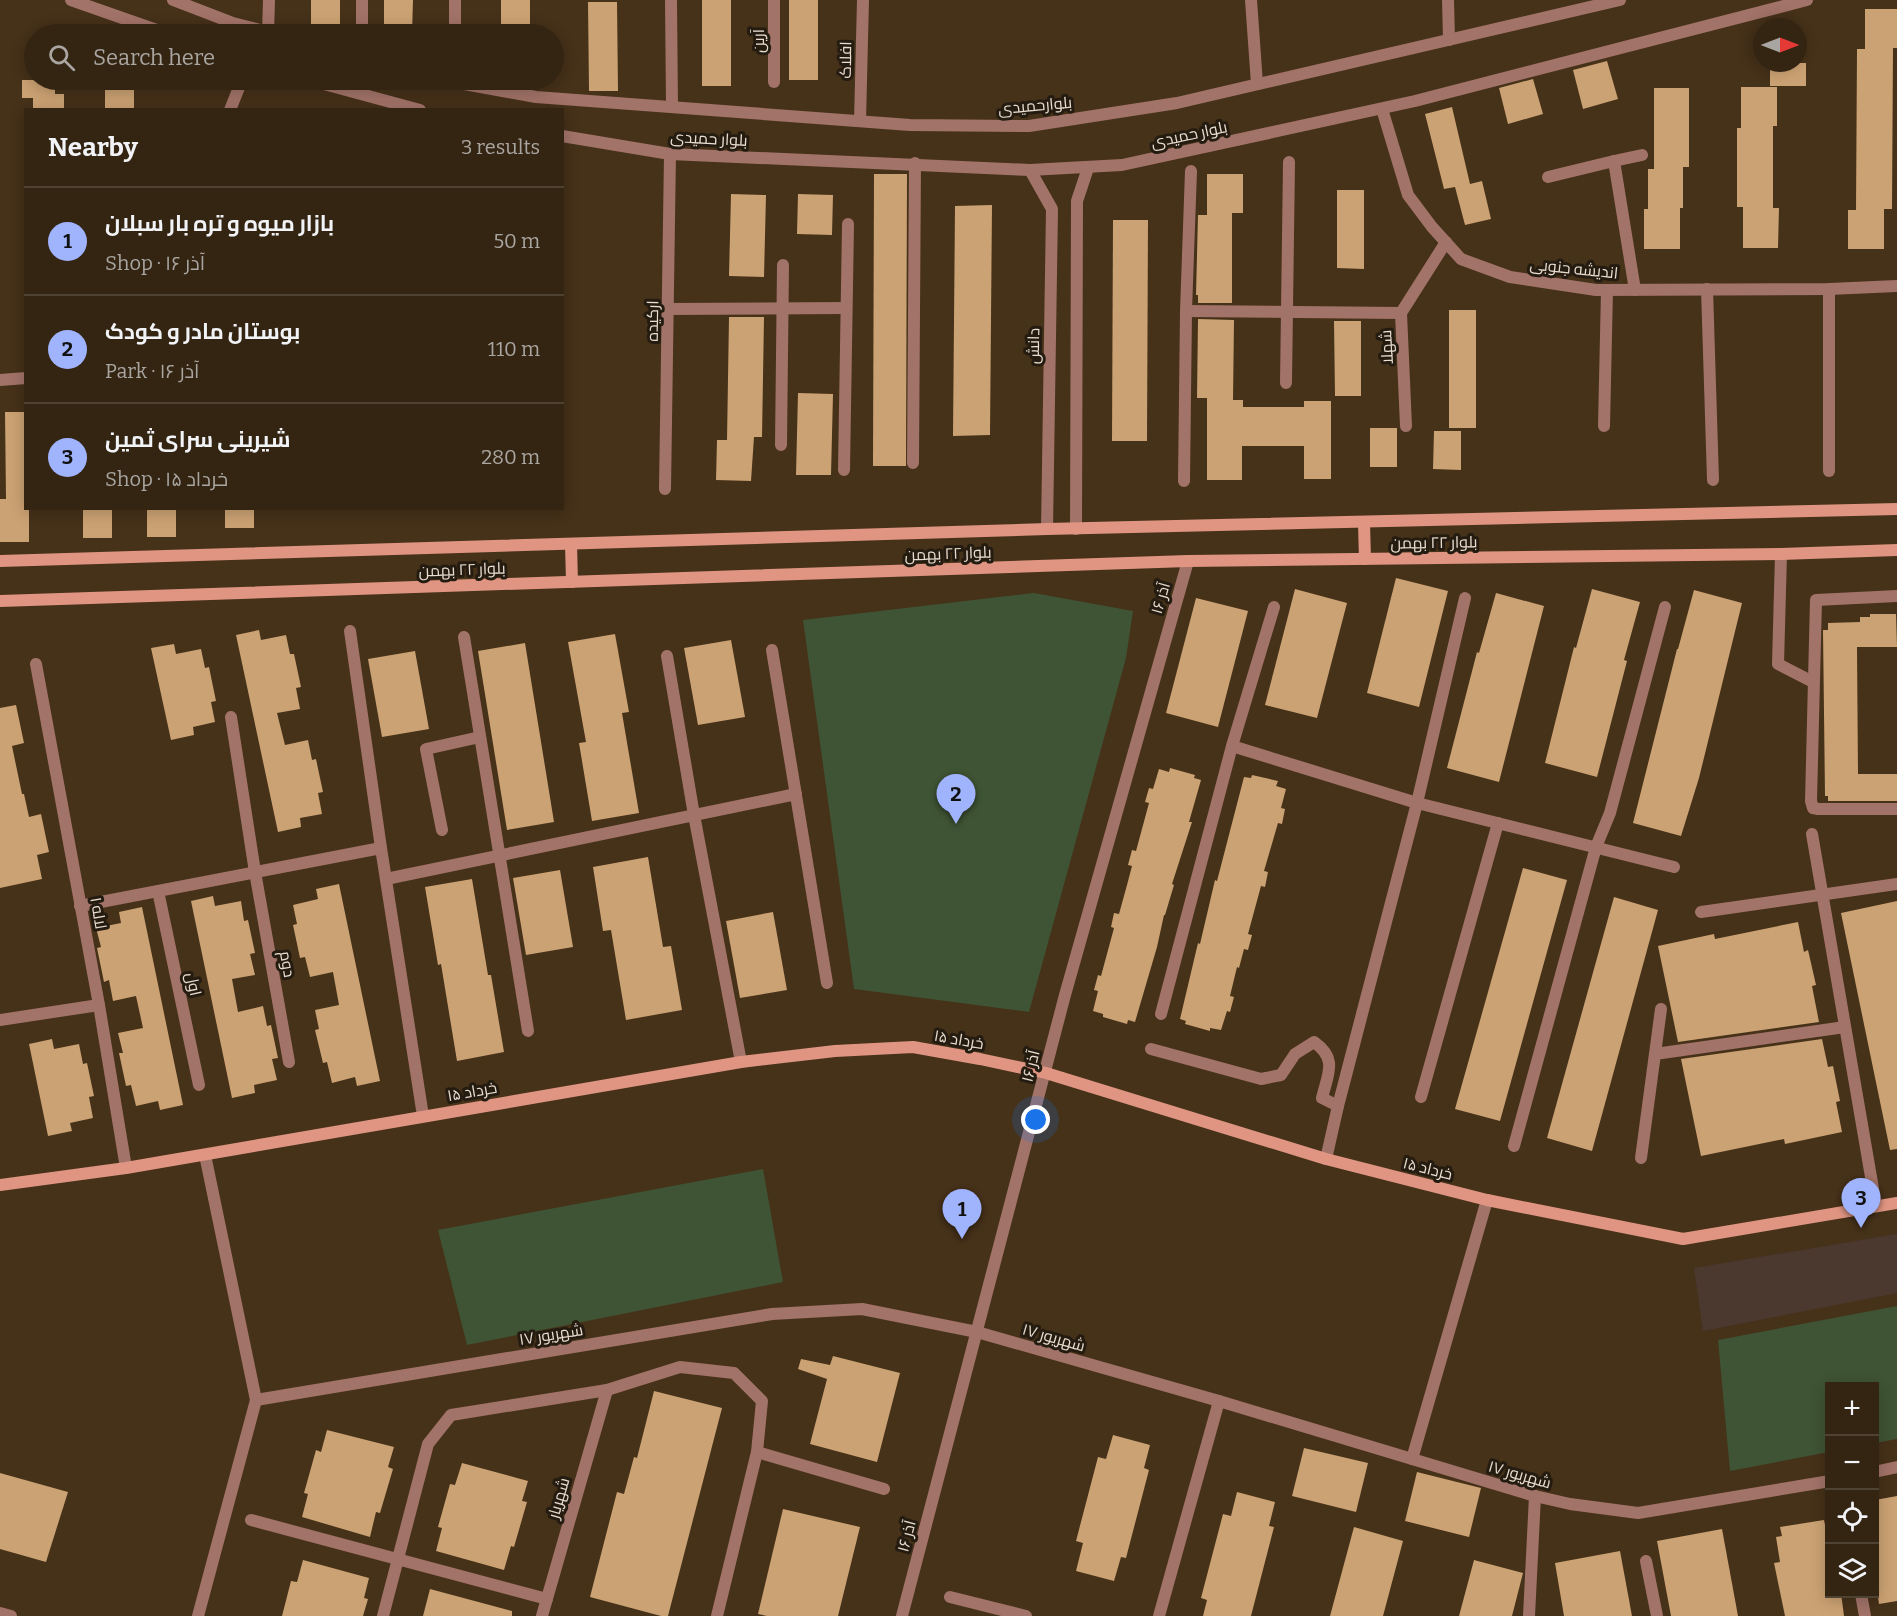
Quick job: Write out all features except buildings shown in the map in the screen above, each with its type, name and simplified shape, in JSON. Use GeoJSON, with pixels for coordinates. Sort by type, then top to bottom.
{"type":"FeatureCollection","features":[{"type":"Feature","properties":{"kind":"main road","name":"بلوار ۲۲ بهمن"},"geometry":{"type":"LineString","coordinates":[[0,561],[1076,529],[1897,509]]}},
{"type":"Feature","properties":{"kind":"main road"},"geometry":{"type":"LineString","coordinates":[[1364,523],[1365,559]]}},
{"type":"Feature","properties":{"kind":"main road"},"geometry":{"type":"LineString","coordinates":[[571,544],[572,582]]}},
{"type":"Feature","properties":{"kind":"main road","name":"بلوار ۲۲ بهمن"},"geometry":{"type":"LineString","coordinates":[[0,601],[1188,561],[1780,554],[1897,550]]}},
{"type":"Feature","properties":{"kind":"main road","name":"۱۵ خرداد"},"geometry":{"type":"LineString","coordinates":[[0,1185],[205,1155],[741,1062],[913,1047],[1046,1074],[1326,1159],[1486,1200],[1683,1239],[1897,1203]]}},
{"type":"Feature","properties":{"kind":"street"},"geometry":{"type":"LineString","coordinates":[[71,0],[139,24]]}},
{"type":"Feature","properties":{"kind":"street"},"geometry":{"type":"LineString","coordinates":[[173,0],[237,24]]}},
{"type":"Feature","properties":{"kind":"street"},"geometry":{"type":"LineString","coordinates":[[269,0],[271,24]]}},
{"type":"Feature","properties":{"kind":"street"},"geometry":{"type":"LineString","coordinates":[[362,0],[362,24]]}},
{"type":"Feature","properties":{"kind":"street"},"geometry":{"type":"LineString","coordinates":[[455,0],[455,24]]}},
{"type":"Feature","properties":{"kind":"street"},"geometry":{"type":"LineString","coordinates":[[671,0],[672,106]]}},
{"type":"Feature","properties":{"kind":"street","name":"آرین"},"geometry":{"type":"LineString","coordinates":[[774,0],[774,82]]}},
{"type":"Feature","properties":{"kind":"street","name":"افلاک"},"geometry":{"type":"LineString","coordinates":[[860,121],[863,0]]}},
{"type":"Feature","properties":{"kind":"street"},"geometry":{"type":"LineString","coordinates":[[1251,0],[1257,84]]}},
{"type":"Feature","properties":{"kind":"street"},"geometry":{"type":"LineString","coordinates":[[1448,0],[1449,40]]}},
{"type":"Feature","properties":{"kind":"street","name":"بلوارحمیدی"},"geometry":{"type":"LineString","coordinates":[[497,90],[536,97],[910,125],[1029,126],[1177,104],[1620,0]]}},
{"type":"Feature","properties":{"kind":"street","name":"بلوار حمیدی"},"geometry":{"type":"LineString","coordinates":[[564,136],[670,154],[915,163],[1030,170],[1122,165],[1382,108],[1807,0]]}},
{"type":"Feature","properties":{"kind":"street"},"geometry":{"type":"LineString","coordinates":[[231,108],[238,90]]}},
{"type":"Feature","properties":{"kind":"street"},"geometry":{"type":"LineString","coordinates":[[346,90],[413,108]]}},
{"type":"Feature","properties":{"kind":"street","name":"اندیشه جنوبی"},"geometry":{"type":"LineString","coordinates":[[1382,108],[1408,195],[1461,259],[1510,277],[1607,290],[1897,286]]}},
{"type":"Feature","properties":{"kind":"street","name":"ارکیده"},"geometry":{"type":"LineString","coordinates":[[665,489],[670,154]]}},
{"type":"Feature","properties":{"kind":"street"},"geometry":{"type":"LineString","coordinates":[[1548,177],[1642,155]]}},
{"type":"Feature","properties":{"kind":"street"},"geometry":{"type":"LineString","coordinates":[[1614,161],[1635,290]]}},
{"type":"Feature","properties":{"kind":"street"},"geometry":{"type":"LineString","coordinates":[[1286,383],[1288,162]]}},
{"type":"Feature","properties":{"kind":"street"},"geometry":{"type":"LineString","coordinates":[[913,463],[915,163]]}},
{"type":"Feature","properties":{"kind":"street"},"geometry":{"type":"LineString","coordinates":[[1076,529],[1077,201],[1088,168]]}},
{"type":"Feature","properties":{"kind":"street","name":"دانش"},"geometry":{"type":"LineString","coordinates":[[1030,170],[1052,209],[1047,530]]}},
{"type":"Feature","properties":{"kind":"street"},"geometry":{"type":"LineString","coordinates":[[1184,481],[1186,311],[1191,171]]}},
{"type":"Feature","properties":{"kind":"street"},"geometry":{"type":"LineString","coordinates":[[844,470],[848,224]]}},
{"type":"Feature","properties":{"kind":"street","name":"شهلا"},"geometry":{"type":"LineString","coordinates":[[1406,426],[1401,313],[1446,242]]}},
{"type":"Feature","properties":{"kind":"street"},"geometry":{"type":"LineString","coordinates":[[781,446],[783,266]]}},
{"type":"Feature","properties":{"kind":"street"},"geometry":{"type":"LineString","coordinates":[[1828,288],[1829,471]]}},
{"type":"Feature","properties":{"kind":"street"},"geometry":{"type":"LineString","coordinates":[[1707,289],[1713,480]]}},
{"type":"Feature","properties":{"kind":"street"},"geometry":{"type":"LineString","coordinates":[[1604,426],[1607,290]]}},
{"type":"Feature","properties":{"kind":"street"},"geometry":{"type":"LineString","coordinates":[[668,309],[846,308]]}},
{"type":"Feature","properties":{"kind":"street"},"geometry":{"type":"LineString","coordinates":[[1186,311],[1401,313]]}},
{"type":"Feature","properties":{"kind":"street"},"geometry":{"type":"LineString","coordinates":[[0,380],[24,378]]}},
{"type":"Feature","properties":{"kind":"street"},"geometry":{"type":"LineString","coordinates":[[1780,554],[1778,664],[1813,682]]}},
{"type":"Feature","properties":{"kind":"street","name":"۱۶ آذر"},"geometry":{"type":"LineString","coordinates":[[902,1616],[1065,995],[1188,561]]}},
{"type":"Feature","properties":{"kind":"street"},"geometry":{"type":"LineString","coordinates":[[1897,596],[1816,600],[1813,682],[1813,808],[1897,809]]}},
{"type":"Feature","properties":{"kind":"street"},"geometry":{"type":"LineString","coordinates":[[1326,1159],[1417,803],[1465,598]]}},
{"type":"Feature","properties":{"kind":"street"},"geometry":{"type":"LineString","coordinates":[[1161,1014],[1232,746],[1274,607]]}},
{"type":"Feature","properties":{"kind":"street"},"geometry":{"type":"LineString","coordinates":[[1514,1146],[1596,847],[1610,813],[1665,608]]}},
{"type":"Feature","properties":{"kind":"street"},"geometry":{"type":"LineString","coordinates":[[350,631],[423,1116]]}},
{"type":"Feature","properties":{"kind":"street"},"geometry":{"type":"LineString","coordinates":[[464,637],[528,1031]]}},
{"type":"Feature","properties":{"kind":"street"},"geometry":{"type":"LineString","coordinates":[[772,650],[827,983]]}},
{"type":"Feature","properties":{"kind":"street"},"geometry":{"type":"LineString","coordinates":[[668,656],[694,815],[741,1062]]}},
{"type":"Feature","properties":{"kind":"street","name":"لاله ۱"},"geometry":{"type":"LineString","coordinates":[[36,664],[99,1005],[126,1168]]}},
{"type":"Feature","properties":{"kind":"street","name":"دوم"},"geometry":{"type":"LineString","coordinates":[[231,717],[255,872],[289,1062]]}},
{"type":"Feature","properties":{"kind":"street"},"geometry":{"type":"LineString","coordinates":[[442,830],[426,749],[480,737]]}},
{"type":"Feature","properties":{"kind":"street"},"geometry":{"type":"LineString","coordinates":[[1232,746],[1417,803],[1674,867]]}},
{"type":"Feature","properties":{"kind":"street"},"geometry":{"type":"LineString","coordinates":[[386,879],[796,794]]}},
{"type":"Feature","properties":{"kind":"street"},"geometry":{"type":"LineString","coordinates":[[1421,1097],[1498,823]]}},
{"type":"Feature","properties":{"kind":"street"},"geometry":{"type":"LineString","coordinates":[[1812,834],[1876,1206]]}},
{"type":"Feature","properties":{"kind":"street"},"geometry":{"type":"LineString","coordinates":[[80,906],[381,848]]}},
{"type":"Feature","properties":{"kind":"street"},"geometry":{"type":"LineString","coordinates":[[1701,912],[1897,884]]}},
{"type":"Feature","properties":{"kind":"street","name":"اول"},"geometry":{"type":"LineString","coordinates":[[158,891],[199,1085]]}},
{"type":"Feature","properties":{"kind":"street"},"geometry":{"type":"LineString","coordinates":[[0,1020],[99,1005]]}},
{"type":"Feature","properties":{"kind":"street"},"geometry":{"type":"LineString","coordinates":[[1641,1158],[1661,1009]]}},
{"type":"Feature","properties":{"kind":"street"},"geometry":{"type":"LineString","coordinates":[[1655,1054],[1845,1027]]}},
{"type":"Feature","properties":{"kind":"street"},"geometry":{"type":"LineString","coordinates":[[1151,1049],[1261,1079],[1281,1075],[1295,1054],[1314,1042],[1325,1050],[1330,1065],[1322,1098],[1338,1106]]}},
{"type":"Feature","properties":{"kind":"street"},"geometry":{"type":"LineString","coordinates":[[198,1616],[256,1400],[205,1155]]}},
{"type":"Feature","properties":{"kind":"street"},"geometry":{"type":"LineString","coordinates":[[1412,1460],[1486,1200]]}},
{"type":"Feature","properties":{"kind":"street","name":"۱۷ شهریور"},"geometry":{"type":"LineString","coordinates":[[256,1400],[771,1314],[862,1309],[977,1332],[1219,1401],[1535,1496],[1570,1504],[1638,1512],[1825,1482]]}},
{"type":"Feature","properties":{"kind":"street"},"geometry":{"type":"LineString","coordinates":[[383,1616],[428,1444],[451,1415],[607,1390],[680,1367],[734,1372],[762,1401],[757,1452],[717,1616]]}},
{"type":"Feature","properties":{"kind":"street","name":"شهریار"},"geometry":{"type":"LineString","coordinates":[[542,1616],[607,1390]]}},
{"type":"Feature","properties":{"kind":"street"},"geometry":{"type":"LineString","coordinates":[[1159,1616],[1219,1401]]}},
{"type":"Feature","properties":{"kind":"street"},"geometry":{"type":"LineString","coordinates":[[757,1452],[884,1489]]}},
{"type":"Feature","properties":{"kind":"street"},"geometry":{"type":"LineString","coordinates":[[1879,1471],[1897,1467]]}},
{"type":"Feature","properties":{"kind":"street"},"geometry":{"type":"LineString","coordinates":[[1529,1616],[1535,1496]]}},
{"type":"Feature","properties":{"kind":"street"},"geometry":{"type":"LineString","coordinates":[[251,1520],[547,1599]]}},
{"type":"Feature","properties":{"kind":"street"},"geometry":{"type":"LineString","coordinates":[[1646,1561],[1658,1616]]}},
{"type":"Feature","properties":{"kind":"street"},"geometry":{"type":"LineString","coordinates":[[950,1597],[1026,1616]]}},
{"type":"Feature","properties":{"kind":"street"},"geometry":{"type":"LineString","coordinates":[[1862,1598],[1865,1616]]}},
{"type":"Feature","properties":{"kind":"street"},"geometry":{"type":"LineString","coordinates":[[0,1613],[11,1616]]}},
{"type":"Feature","properties":{"kind":"shaded area"},"geometry":{"type":"Polygon","coordinates":[[[1897,1234],[1897,1293],[1703,1331],[1694,1268],[1897,1234]]]}},
{"type":"Feature","properties":{"kind":"green space"},"geometry":{"type":"Polygon","coordinates":[[[1034,593],[1133,611],[1126,658],[1029,1012],[854,989],[803,620],[1034,593]]]}},
{"type":"Feature","properties":{"kind":"green space"},"geometry":{"type":"Polygon","coordinates":[[[763,1169],[783,1282],[467,1345],[438,1230],[763,1169]]]}},
{"type":"Feature","properties":{"kind":"green space"},"geometry":{"type":"Polygon","coordinates":[[[1897,1306],[1897,1439],[1879,1442],[1879,1382],[1825,1382],[1825,1453],[1730,1471],[1718,1340],[1897,1306]]]}},
{"type":"Feature","properties":{"kind":"place","name":"بوستان مادر و کودک"},"geometry":{"type":"Point","coordinates":[956,824]}},
{"type":"Feature","properties":{"kind":"place","name":"شیرینی سرای ثمین"},"geometry":{"type":"Point","coordinates":[1861,1228]}},
{"type":"Feature","properties":{"kind":"place","name":"بازار میوه و تره بار سبلان"},"geometry":{"type":"Point","coordinates":[962,1239]}}]}
